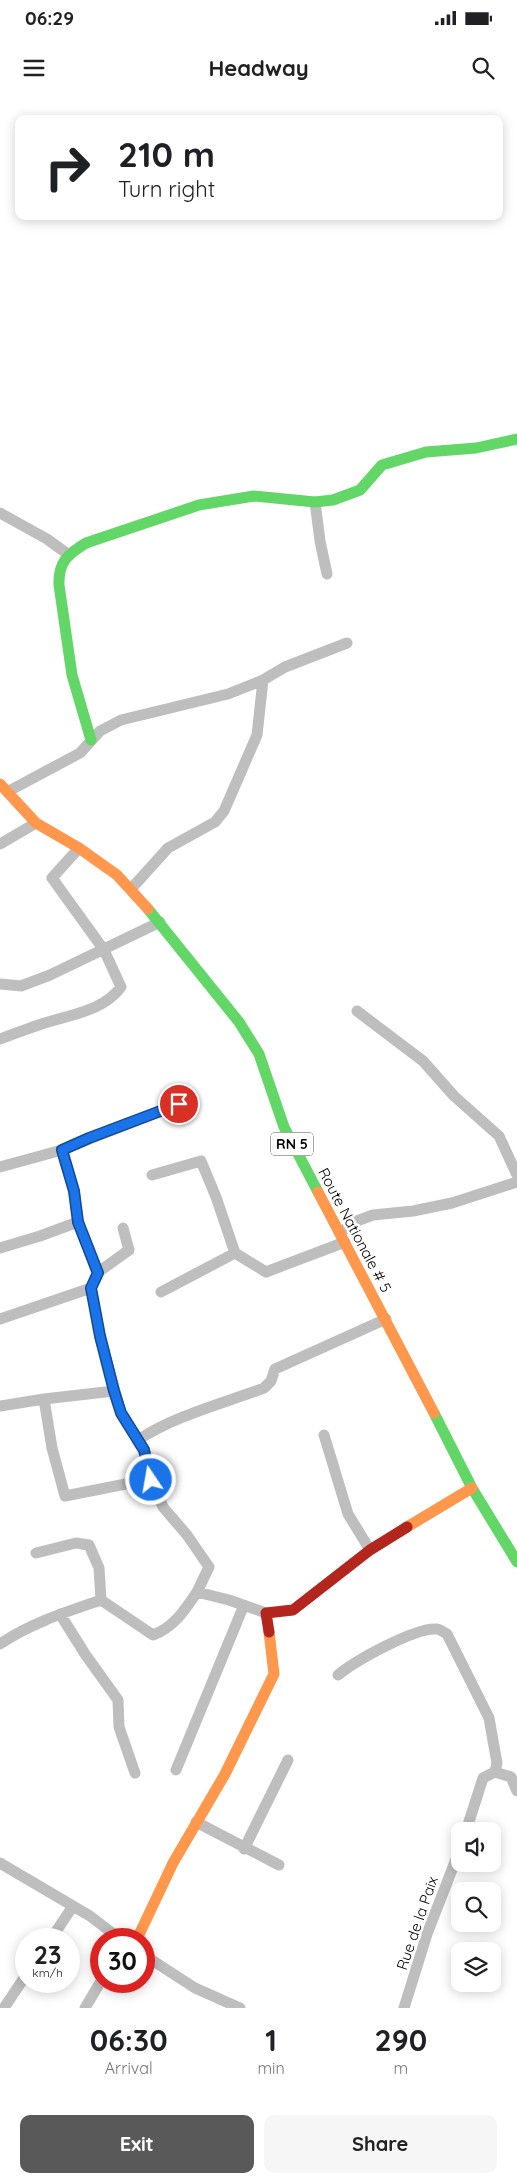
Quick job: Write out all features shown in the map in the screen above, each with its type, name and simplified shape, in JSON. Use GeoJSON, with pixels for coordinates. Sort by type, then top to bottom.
{"type":"FeatureCollection","features":[{"type":"Feature","properties":{"kind":"street"},"geometry":{"type":"LineString","coordinates":[[92,740],[84,722],[71,673],[64,621],[60,576],[62,562],[69,555],[86,544],[199,505],[254,496],[315,502],[333,500],[360,490],[382,465],[426,452],[476,448],[517,439]]}},
{"type":"Feature","properties":{"kind":"street"},"geometry":{"type":"LineString","coordinates":[[315,502],[327,574]]}},
{"type":"Feature","properties":{"kind":"street"},"geometry":{"type":"LineString","coordinates":[[0,513],[47,539],[69,555]]}},
{"type":"Feature","properties":{"kind":"street"},"geometry":{"type":"LineString","coordinates":[[4,788],[80,753],[100,731],[121,720],[228,694],[263,680],[285,667],[347,643]]}},
{"type":"Feature","properties":{"kind":"street"},"geometry":{"type":"LineString","coordinates":[[131,889],[168,848],[215,822],[224,811],[257,735],[263,680]]}},
{"type":"Feature","properties":{"kind":"street","name":"Route Nationale # 5"},"geometry":{"type":"LineString","coordinates":[[4,788],[36,822],[79,848],[117,875],[160,922],[239,1022],[259,1054],[284,1127],[386,1319],[472,1488],[517,1562]]}},
{"type":"Feature","properties":{"kind":"street"},"geometry":{"type":"LineString","coordinates":[[0,844],[36,822]]}},
{"type":"Feature","properties":{"kind":"street"},"geometry":{"type":"LineString","coordinates":[[0,1039],[90,1010],[116,994],[121,987],[104,950],[52,878],[79,848]]}},
{"type":"Feature","properties":{"kind":"street"},"geometry":{"type":"LineString","coordinates":[[0,984],[21,986],[50,975],[160,922]]}},
{"type":"Feature","properties":{"kind":"street"},"geometry":{"type":"LineString","coordinates":[[357,1011],[424,1061],[454,1096],[499,1136],[517,1175]]}},
{"type":"Feature","properties":{"kind":"street"},"geometry":{"type":"LineString","coordinates":[[0,1167],[62,1150],[179,1104]]}},
{"type":"Feature","properties":{"kind":"street"},"geometry":{"type":"LineString","coordinates":[[62,1150],[74,1191],[78,1222],[98,1273]]}},
{"type":"Feature","properties":{"kind":"street"},"geometry":{"type":"LineString","coordinates":[[152,1175],[201,1160],[235,1253],[266,1272],[342,1238],[354,1222],[373,1215],[413,1211],[452,1203],[517,1182]]}},
{"type":"Feature","properties":{"kind":"street"},"geometry":{"type":"LineString","coordinates":[[0,1248],[78,1222]]}},
{"type":"Feature","properties":{"kind":"street"},"geometry":{"type":"LineString","coordinates":[[101,1600],[153,1635],[166,1630],[181,1614],[197,1592],[209,1567],[187,1535],[163,1507],[151,1480],[144,1450],[121,1413],[100,1336],[91,1288],[98,1273],[128,1250],[123,1228]]}},
{"type":"Feature","properties":{"kind":"street"},"geometry":{"type":"LineString","coordinates":[[161,1292],[235,1253]]}},
{"type":"Feature","properties":{"kind":"street"},"geometry":{"type":"LineString","coordinates":[[0,1319],[91,1288]]}},
{"type":"Feature","properties":{"kind":"street"},"geometry":{"type":"LineString","coordinates":[[138,1440],[153,1430],[195,1412],[264,1388],[271,1382],[275,1369],[386,1319]]}},
{"type":"Feature","properties":{"kind":"street"},"geometry":{"type":"LineString","coordinates":[[0,1406],[114,1391]]}},
{"type":"Feature","properties":{"kind":"street"},"geometry":{"type":"LineString","coordinates":[[44,1399],[51,1442],[65,1496],[151,1480]]}},
{"type":"Feature","properties":{"kind":"street"},"geometry":{"type":"LineString","coordinates":[[324,1435],[348,1514],[370,1550]]}},
{"type":"Feature","properties":{"kind":"street"},"geometry":{"type":"LineString","coordinates":[[197,1592],[266,1613],[293,1610],[370,1550],[472,1488]]}},
{"type":"Feature","properties":{"kind":"street"},"geometry":{"type":"LineString","coordinates":[[36,1553],[76,1543],[89,1544],[99,1568],[101,1600]]}},
{"type":"Feature","properties":{"kind":"street"},"geometry":{"type":"LineString","coordinates":[[0,1644],[17,1633],[60,1614],[101,1600]]}},
{"type":"Feature","properties":{"kind":"street"},"geometry":{"type":"LineString","coordinates":[[176,1770],[244,1605]]}},
{"type":"Feature","properties":{"kind":"street"},"geometry":{"type":"LineString","coordinates":[[142,1928],[173,1862],[225,1774],[274,1674],[266,1613]]}},
{"type":"Feature","properties":{"kind":"street"},"geometry":{"type":"LineString","coordinates":[[60,1614],[85,1654],[118,1700],[119,1727],[135,1773]]}},
{"type":"Feature","properties":{"kind":"street"},"geometry":{"type":"LineString","coordinates":[[338,1674],[362,1658],[392,1643],[430,1629],[440,1629],[447,1634],[489,1718],[497,1763],[495,1772]]}},
{"type":"Feature","properties":{"kind":"street"},"geometry":{"type":"LineString","coordinates":[[244,1849],[288,1760]]}},
{"type":"Feature","properties":{"kind":"street"},"geometry":{"type":"LineString","coordinates":[[469,1822],[483,1778],[495,1772],[510,1777],[517,1791]]}},
{"type":"Feature","properties":{"kind":"street"},"geometry":{"type":"LineString","coordinates":[[196,1822],[244,1849],[279,1865]]}},
{"type":"Feature","properties":{"kind":"street"},"geometry":{"type":"LineString","coordinates":[[0,1863],[73,1906],[104,1928]]}},
{"type":"Feature","properties":{"kind":"street","name":"Rue de la Paix"},"geometry":{"type":"LineString","coordinates":[[404,2008],[427,1934],[451,1872]]}},
{"type":"Feature","properties":{"kind":"street"},"geometry":{"type":"LineString","coordinates":[[58,1928],[73,1906]]}},
{"type":"Feature","properties":{"kind":"street"},"geometry":{"type":"LineString","coordinates":[[155,1962],[195,1988],[240,2008]]}},
{"type":"Feature","properties":{"kind":"street"},"geometry":{"type":"LineString","coordinates":[[4,2008],[15,1992]]}},
{"type":"Feature","properties":{"kind":"street"},"geometry":{"type":"LineString","coordinates":[[85,2008],[94,1993]]}},
{"type":"Feature","properties":{"kind":"traffic: fast"},"geometry":{"type":"LineString","coordinates":[[91,740],[72,675],[59,585],[62,565],[69,555],[80,547],[86,543],[199,505],[254,496],[315,502],[333,500],[360,490],[382,465],[426,452],[476,448],[517,439]]}},
{"type":"Feature","properties":{"kind":"traffic: fast"},"geometry":{"type":"LineString","coordinates":[[148,909],[239,1022],[259,1054],[284,1127],[318,1192]]}},
{"type":"Feature","properties":{"kind":"traffic: fast"},"geometry":{"type":"LineString","coordinates":[[434,1413],[472,1488],[517,1562]]}},
{"type":"Feature","properties":{"kind":"traffic: slow"},"geometry":{"type":"LineString","coordinates":[[0,784],[36,823],[79,848],[117,875],[148,909]]}},
{"type":"Feature","properties":{"kind":"traffic: slow"},"geometry":{"type":"LineString","coordinates":[[318,1192],[434,1413]]}},
{"type":"Feature","properties":{"kind":"traffic: slow"},"geometry":{"type":"LineString","coordinates":[[407,1527],[472,1488]]}},
{"type":"Feature","properties":{"kind":"traffic: slow"},"geometry":{"type":"LineString","coordinates":[[142,1928],[173,1863],[225,1774],[274,1674],[269,1632]]}},
{"type":"Feature","properties":{"kind":"traffic: jam"},"geometry":{"type":"LineString","coordinates":[[269,1632],[266,1613],[293,1610],[370,1550],[407,1527]]}},
{"type":"Feature","properties":{"kind":"route"},"geometry":{"type":"LineString","coordinates":[[151,1480],[144,1450],[121,1413],[114,1391],[100,1336],[91,1288],[98,1273],[78,1222],[74,1191],[62,1150],[179,1104]]}}]}
